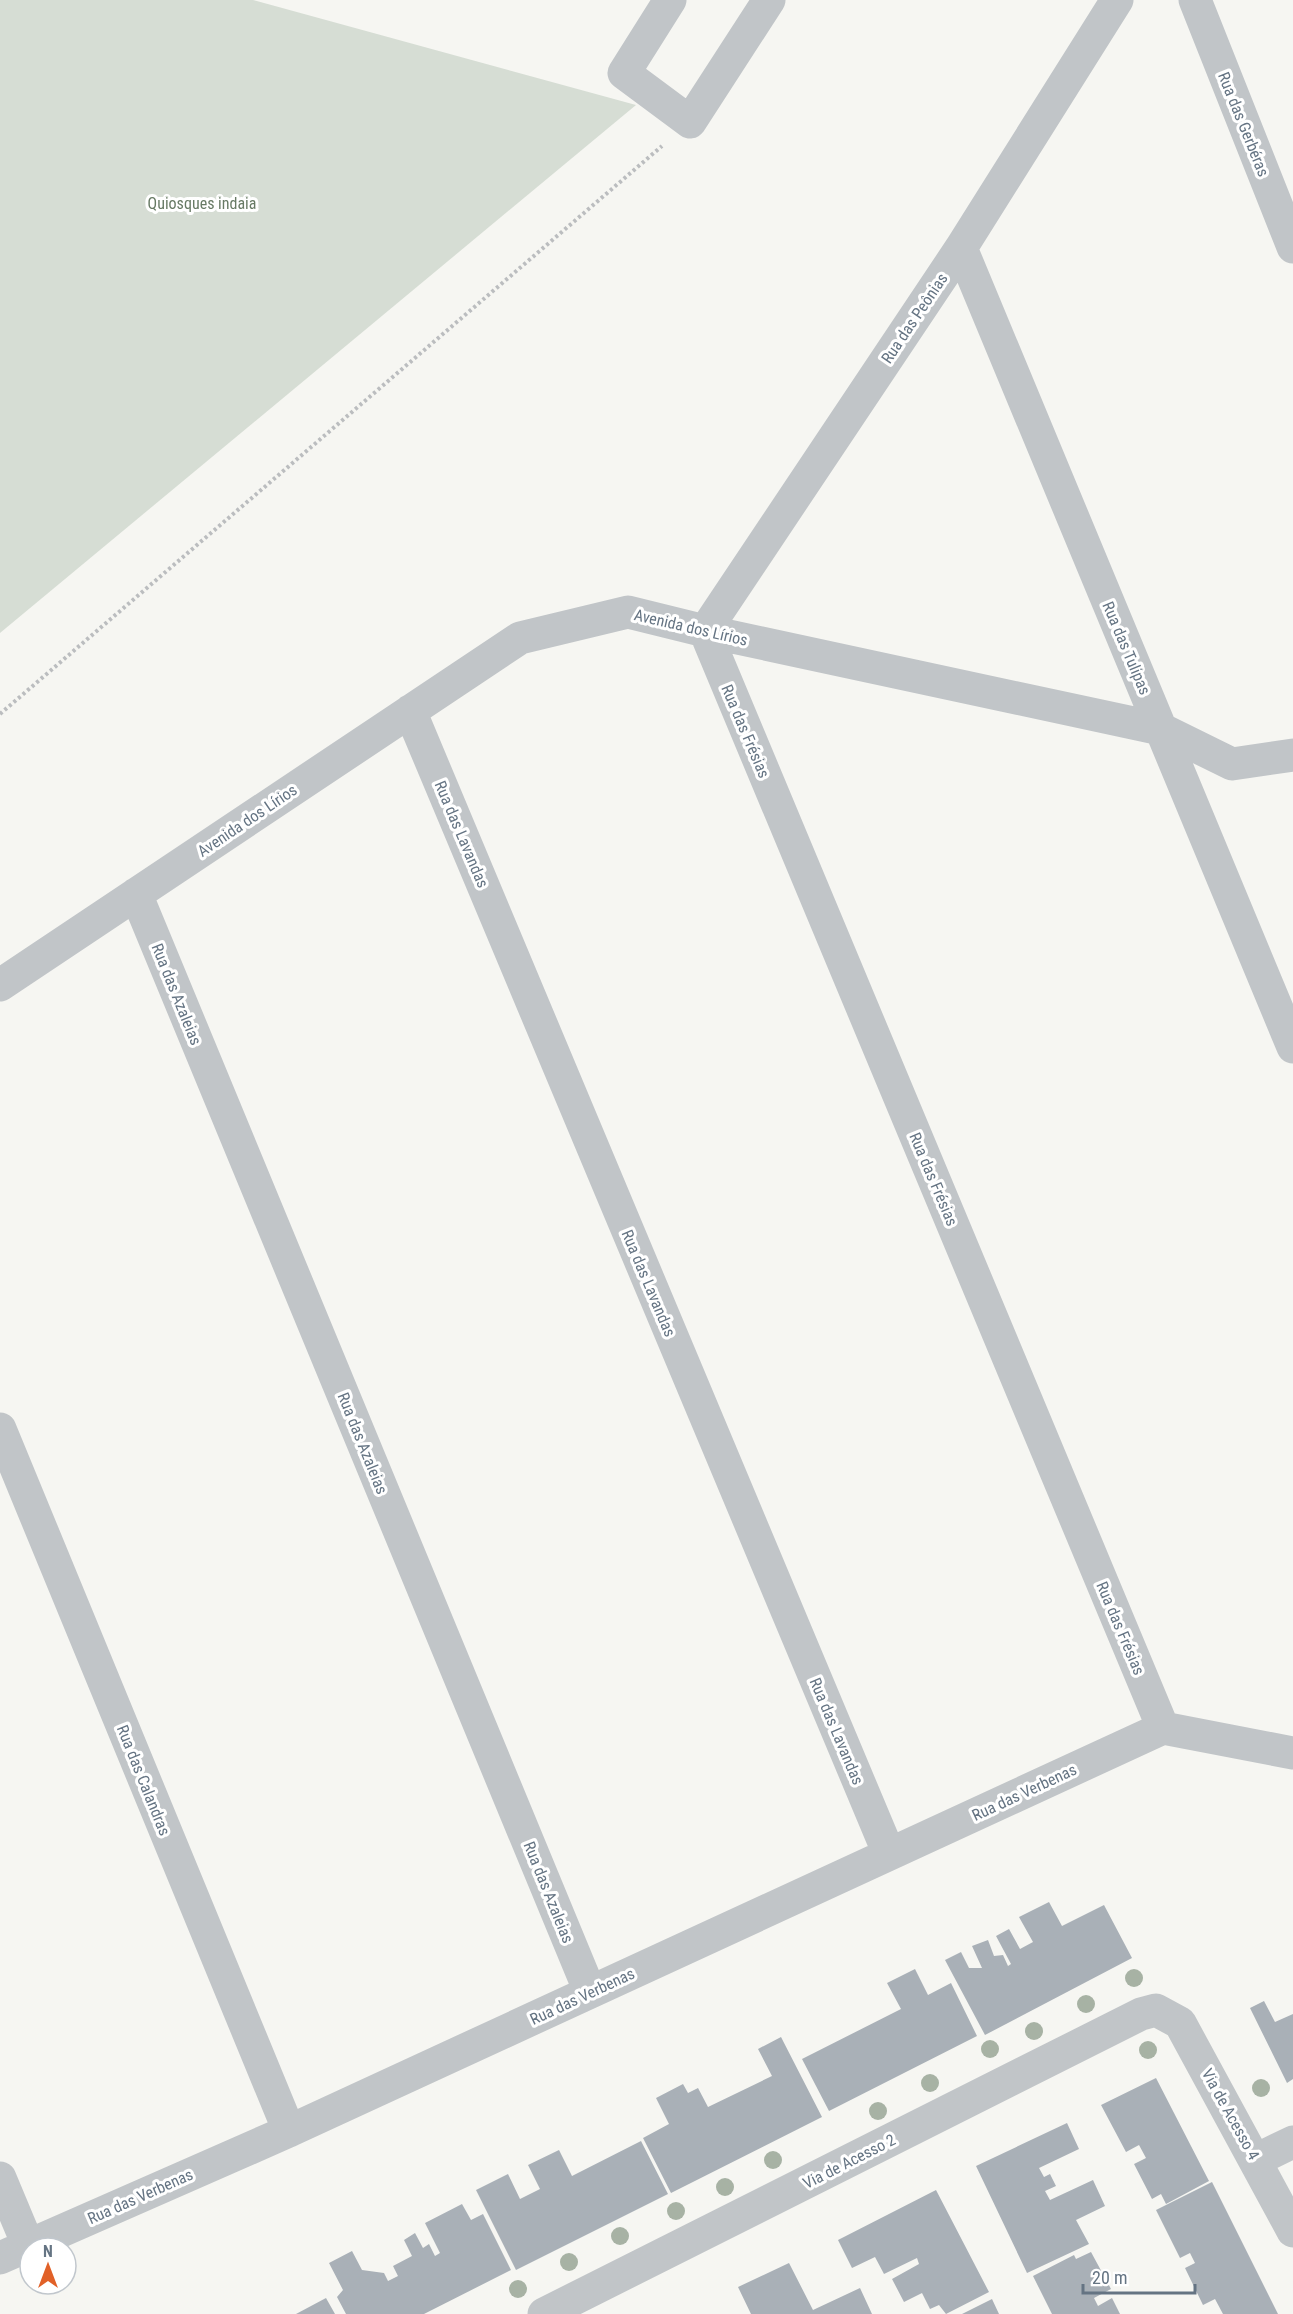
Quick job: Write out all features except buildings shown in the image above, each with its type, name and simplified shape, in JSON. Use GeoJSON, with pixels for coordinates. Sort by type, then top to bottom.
{"type":"FeatureCollection","features":[{"type":"Feature","properties":{"kind":"street"},"geometry":{"type":"LineString","coordinates":[[670,0],[624,73],[690,122],[769,0]]}},
{"type":"Feature","properties":{"kind":"street","name":"Rua das Peônias"},"geometry":{"type":"LineString","coordinates":[[705,631],[961,248],[1117,0]]}},
{"type":"Feature","properties":{"kind":"street","name":"Rua das Gerbéras"},"geometry":{"type":"LineString","coordinates":[[1195,0],[1293,247]]}},
{"type":"Feature","properties":{"kind":"street","name":"Rua das Tulipas"},"geometry":{"type":"LineString","coordinates":[[961,248],[1293,1047]]}},
{"type":"Feature","properties":{"kind":"street","name":"Avenida dos Lírios"},"geometry":{"type":"LineString","coordinates":[[0,985],[520,638],[628,612],[705,631],[1161,729],[1232,764],[1293,755]]}},
{"type":"Feature","properties":{"kind":"street","name":"Rua das Frésias"},"geometry":{"type":"LineString","coordinates":[[705,631],[1162,1728]]}},
{"type":"Feature","properties":{"kind":"street","name":"Rua das Lavandas"},"geometry":{"type":"LineString","coordinates":[[410,711],[889,1854]]}},
{"type":"Feature","properties":{"kind":"street","name":"Rua das Azaleias"},"geometry":{"type":"LineString","coordinates":[[136,894],[590,1992]]}},
{"type":"Feature","properties":{"kind":"street","name":"Rua das Calandras"},"geometry":{"type":"LineString","coordinates":[[0,1429],[289,2131]]}},
{"type":"Feature","properties":{"kind":"street"},"geometry":{"type":"LineString","coordinates":[[1162,1728],[1293,1753]]}},
{"type":"Feature","properties":{"kind":"street","name":"Rua das Verbenas"},"geometry":{"type":"LineString","coordinates":[[14,2251],[289,2131],[1162,1728]]}},
{"type":"Feature","properties":{"kind":"street","name":"Via de Acesso 4"},"geometry":{"type":"LineString","coordinates":[[1156,2010],[1180,2023],[1293,2231]]}},
{"type":"Feature","properties":{"kind":"street","name":"Via de Acesso 2"},"geometry":{"type":"LineString","coordinates":[[544,2314],[1141,2014],[1156,2010]]}},
{"type":"Feature","properties":{"kind":"street"},"geometry":{"type":"LineString","coordinates":[[1256,2160],[1293,2142]]}},
{"type":"Feature","properties":{"kind":"street"},"geometry":{"type":"LineString","coordinates":[[0,2178],[14,2251]]}},
{"type":"Feature","properties":{"kind":"path"},"geometry":{"type":"LineString","coordinates":[[0,714],[690,122]]}},
{"type":"Feature","properties":{"kind":"green space","name":"Quiosques indaia"},"geometry":{"type":"Polygon","coordinates":[[[0,0],[253,0],[636,105],[0,633],[0,0]]]}}]}
